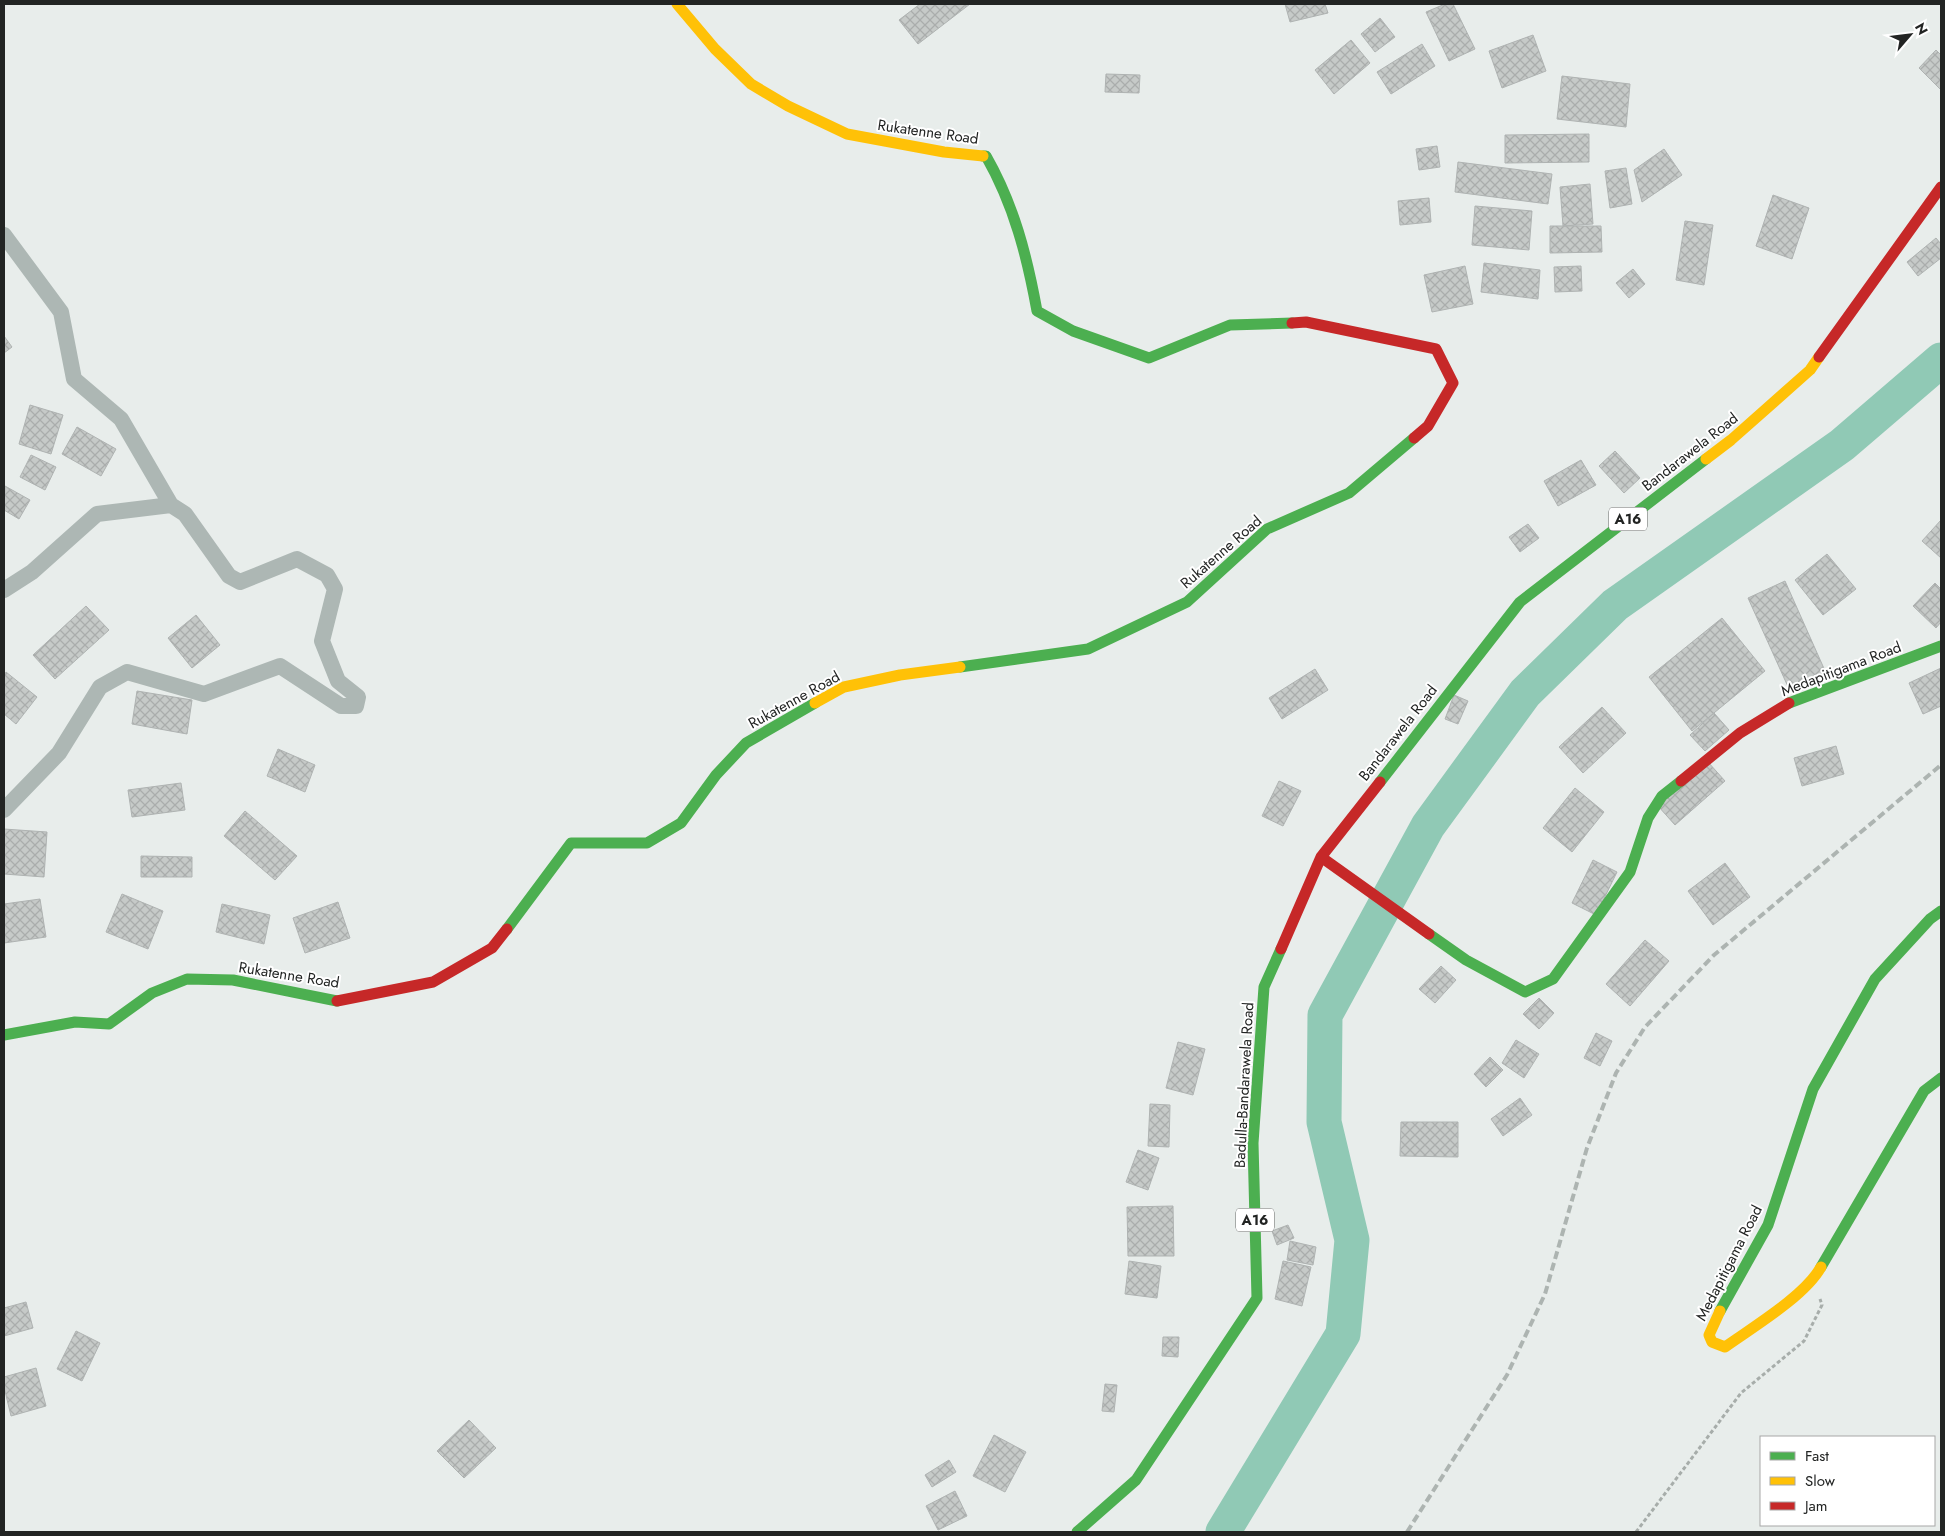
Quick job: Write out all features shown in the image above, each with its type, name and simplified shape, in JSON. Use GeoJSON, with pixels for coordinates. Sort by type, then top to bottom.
{"type":"FeatureCollection","features":[{"type":"Feature","properties":{"kind":"main road","name":"Rukatenne Road"},"geometry":{"type":"LineString","coordinates":[[4,1035],[75,1022],[108,1024],[152,993],[187,979],[233,980],[338,1000],[433,982],[492,948],[571,843],[647,843],[681,823],[716,776],[746,743],[844,687],[900,675],[1088,649],[1187,602],[1267,528],[1349,493],[1428,426],[1453,383],[1436,348],[1306,322],[1230,324],[1150,358],[1073,331],[1037,311],[1027,254],[1013,211],[997,173],[986,156],[944,152],[846,134],[788,106],[751,84],[715,48],[677,4]]}},
{"type":"Feature","properties":{"kind":"main road","name":"Bandarawela Road"},"geometry":{"type":"LineString","coordinates":[[1321,857],[1520,602],[1731,440],[1810,370],[1941,187]]}},
{"type":"Feature","properties":{"kind":"main road","name":"Medapitigama Road"},"geometry":{"type":"LineString","coordinates":[[1321,857],[1466,960],[1525,992],[1553,979],[1630,872],[1648,818],[1662,796],[1740,733],[1785,705],[1941,646]]}},
{"type":"Feature","properties":{"kind":"main road","name":"Badulla-Bandarawela Road"},"geometry":{"type":"LineString","coordinates":[[1077,1532],[1136,1480],[1257,1298],[1253,1143],[1264,988],[1321,857]]}},
{"type":"Feature","properties":{"kind":"main road","name":"Medapitigama Road"},"geometry":{"type":"LineString","coordinates":[[1941,911],[1930,919],[1875,979],[1813,1089],[1768,1225],[1712,1328],[1709,1335],[1712,1342],[1724,1348],[1780,1308],[1816,1276],[1924,1091],[1941,1078]]}},
{"type":"Feature","properties":{"kind":"street"},"geometry":{"type":"LineString","coordinates":[[4,235],[61,312],[74,380],[121,419],[171,505],[185,514],[229,576],[240,582],[297,559],[327,575],[335,589],[322,641],[338,681],[358,697],[356,706],[341,706],[280,666],[204,694],[127,672],[100,686],[59,753],[4,810]]}},
{"type":"Feature","properties":{"kind":"street"},"geometry":{"type":"LineString","coordinates":[[4,590],[32,572],[98,514],[171,505]]}},
{"type":"Feature","properties":{"kind":"path"},"geometry":{"type":"LineString","coordinates":[[1636,1532],[1741,1393],[1804,1341],[1822,1305],[1816,1276]]}},
{"type":"Feature","properties":{"kind":"building"},"geometry":{"type":"Polygon","coordinates":[[[920,4],[970,4],[918,44],[899,20],[920,4]]]}},
{"type":"Feature","properties":{"kind":"building"},"geometry":{"type":"Polygon","coordinates":[[[1285,4],[1325,4],[1328,13],[1290,22],[1285,4]]]}},
{"type":"Feature","properties":{"kind":"building"},"geometry":{"type":"Polygon","coordinates":[[[1445,4],[1453,4],[1475,49],[1449,61],[1426,12],[1445,4]]]}},
{"type":"Feature","properties":{"kind":"building"},"geometry":{"type":"Polygon","coordinates":[[[1380,18],[1395,37],[1375,52],[1361,34],[1380,18]]]}},
{"type":"Feature","properties":{"kind":"building"},"geometry":{"type":"Polygon","coordinates":[[[1533,35],[1546,71],[1502,88],[1489,51],[1533,35]]]}},
{"type":"Feature","properties":{"kind":"building"},"geometry":{"type":"Polygon","coordinates":[[[1351,40],[1370,63],[1334,94],[1315,70],[1351,40]]]}},
{"type":"Feature","properties":{"kind":"building"},"geometry":{"type":"Polygon","coordinates":[[[1422,44],[1435,66],[1391,94],[1377,72],[1422,44]]]}},
{"type":"Feature","properties":{"kind":"building"},"geometry":{"type":"Polygon","coordinates":[[[1936,50],[1941,55],[1941,90],[1919,68],[1936,50]]]}},
{"type":"Feature","properties":{"kind":"building"},"geometry":{"type":"Polygon","coordinates":[[[1106,74],[1140,75],[1139,93],[1105,92],[1106,74]]]}},
{"type":"Feature","properties":{"kind":"building"},"geometry":{"type":"Polygon","coordinates":[[[1562,76],[1630,84],[1626,127],[1557,119],[1562,76]]]}},
{"type":"Feature","properties":{"kind":"building"},"geometry":{"type":"Polygon","coordinates":[[[1589,134],[1589,162],[1505,163],[1505,135],[1589,134]]]}},
{"type":"Feature","properties":{"kind":"building"},"geometry":{"type":"Polygon","coordinates":[[[1437,146],[1440,167],[1419,170],[1416,149],[1437,146]]]}},
{"type":"Feature","properties":{"kind":"building"},"geometry":{"type":"Polygon","coordinates":[[[1664,149],[1682,175],[1642,202],[1634,170],[1664,149]]]}},
{"type":"Feature","properties":{"kind":"building"},"geometry":{"type":"Polygon","coordinates":[[[1458,162],[1552,174],[1548,204],[1455,192],[1458,162]]]}},
{"type":"Feature","properties":{"kind":"building"},"geometry":{"type":"Polygon","coordinates":[[[1626,168],[1632,204],[1610,208],[1605,171],[1626,168]]]}},
{"type":"Feature","properties":{"kind":"building"},"geometry":{"type":"Polygon","coordinates":[[[1590,184],[1593,224],[1563,226],[1560,187],[1590,184]]]}},
{"type":"Feature","properties":{"kind":"building"},"geometry":{"type":"Polygon","coordinates":[[[1773,195],[1809,208],[1792,259],[1756,246],[1773,195]]]}},
{"type":"Feature","properties":{"kind":"building"},"geometry":{"type":"Polygon","coordinates":[[[1429,198],[1431,222],[1400,225],[1398,201],[1429,198]]]}},
{"type":"Feature","properties":{"kind":"building"},"geometry":{"type":"Polygon","coordinates":[[[1475,206],[1532,211],[1529,250],[1472,245],[1475,206]]]}},
{"type":"Feature","properties":{"kind":"building"},"geometry":{"type":"Polygon","coordinates":[[[1685,221],[1713,225],[1704,285],[1676,280],[1685,221]]]}},
{"type":"Feature","properties":{"kind":"building"},"geometry":{"type":"Polygon","coordinates":[[[1550,226],[1601,226],[1602,252],[1550,253],[1550,226]]]}},
{"type":"Feature","properties":{"kind":"building"},"geometry":{"type":"Polygon","coordinates":[[[1936,238],[1941,244],[1941,258],[1918,276],[1907,262],[1936,238]]]}},
{"type":"Feature","properties":{"kind":"building"},"geometry":{"type":"Polygon","coordinates":[[[1484,263],[1540,270],[1538,299],[1481,292],[1484,263]]]}},
{"type":"Feature","properties":{"kind":"building"},"geometry":{"type":"Polygon","coordinates":[[[1465,266],[1473,304],[1432,312],[1424,275],[1465,266]]]}},
{"type":"Feature","properties":{"kind":"building"},"geometry":{"type":"Polygon","coordinates":[[[1581,266],[1582,291],[1555,292],[1554,267],[1581,266]]]}},
{"type":"Feature","properties":{"kind":"building"},"geometry":{"type":"Polygon","coordinates":[[[1633,269],[1645,284],[1629,298],[1616,283],[1633,269]]]}},
{"type":"Feature","properties":{"kind":"building"},"geometry":{"type":"Polygon","coordinates":[[[4,336],[12,347],[4,353],[4,336]]]}},
{"type":"Feature","properties":{"kind":"building"},"geometry":{"type":"Polygon","coordinates":[[[30,405],[63,415],[51,454],[19,444],[30,405]]]}},
{"type":"Feature","properties":{"kind":"building"},"geometry":{"type":"Polygon","coordinates":[[[77,427],[116,449],[101,476],[62,454],[77,427]]]}},
{"type":"Feature","properties":{"kind":"building"},"geometry":{"type":"Polygon","coordinates":[[[1615,451],[1640,478],[1624,493],[1599,466],[1615,451]]]}},
{"type":"Feature","properties":{"kind":"building"},"geometry":{"type":"Polygon","coordinates":[[[31,455],[56,467],[45,490],[20,477],[31,455]]]}},
{"type":"Feature","properties":{"kind":"building"},"geometry":{"type":"Polygon","coordinates":[[[1581,460],[1596,485],[1558,506],[1544,481],[1581,460]]]}},
{"type":"Feature","properties":{"kind":"building"},"geometry":{"type":"Polygon","coordinates":[[[5,486],[30,500],[19,519],[4,510],[5,486]]]}},
{"type":"Feature","properties":{"kind":"building"},"geometry":{"type":"Polygon","coordinates":[[[1941,520],[1941,558],[1922,541],[1941,520]]]}},
{"type":"Feature","properties":{"kind":"building"},"geometry":{"type":"Polygon","coordinates":[[[1528,524],[1539,538],[1520,552],[1509,537],[1528,524]]]}},
{"type":"Feature","properties":{"kind":"building"},"geometry":{"type":"Polygon","coordinates":[[[1827,554],[1856,589],[1823,615],[1795,580],[1827,554]]]}},
{"type":"Feature","properties":{"kind":"building"},"geometry":{"type":"Polygon","coordinates":[[[1785,581],[1826,673],[1789,689],[1748,598],[1785,581]]]}},
{"type":"Feature","properties":{"kind":"building"},"geometry":{"type":"Polygon","coordinates":[[[1935,583],[1941,589],[1941,622],[1936,628],[1913,606],[1935,583]]]}},
{"type":"Feature","properties":{"kind":"building"},"geometry":{"type":"Polygon","coordinates":[[[86,606],[109,630],[55,679],[33,655],[86,606]]]}},
{"type":"Feature","properties":{"kind":"building"},"geometry":{"type":"Polygon","coordinates":[[[196,615],[220,645],[192,668],[168,638],[196,615]]]}},
{"type":"Feature","properties":{"kind":"building"},"geometry":{"type":"Polygon","coordinates":[[[1722,618],[1765,671],[1692,731],[1649,677],[1722,618]]]}},
{"type":"Feature","properties":{"kind":"building"},"geometry":{"type":"Polygon","coordinates":[[[1941,668],[1941,706],[1923,714],[1909,683],[1941,668]]]}},
{"type":"Feature","properties":{"kind":"building"},"geometry":{"type":"Polygon","coordinates":[[[1315,669],[1328,690],[1282,719],[1269,698],[1315,669]]]}},
{"type":"Feature","properties":{"kind":"building"},"geometry":{"type":"Polygon","coordinates":[[[6,672],[37,697],[16,724],[4,714],[4,676],[6,672]]]}},
{"type":"Feature","properties":{"kind":"building"},"geometry":{"type":"Polygon","coordinates":[[[137,691],[192,700],[187,734],[132,724],[137,691]]]}},
{"type":"Feature","properties":{"kind":"building"},"geometry":{"type":"Polygon","coordinates":[[[1454,695],[1468,701],[1458,724],[1445,719],[1454,695]]]}},
{"type":"Feature","properties":{"kind":"building"},"geometry":{"type":"Polygon","coordinates":[[[1602,707],[1626,733],[1583,773],[1559,747],[1602,707]]]}},
{"type":"Feature","properties":{"kind":"building"},"geometry":{"type":"Polygon","coordinates":[[[1714,713],[1729,730],[1705,751],[1690,735],[1714,713]]]}},
{"type":"Feature","properties":{"kind":"building"},"geometry":{"type":"Polygon","coordinates":[[[1836,746],[1844,774],[1802,786],[1794,758],[1836,746]]]}},
{"type":"Feature","properties":{"kind":"building"},"geometry":{"type":"Polygon","coordinates":[[[278,749],[315,765],[305,792],[267,776],[278,749]]]}},
{"type":"Feature","properties":{"kind":"building"},"geometry":{"type":"Polygon","coordinates":[[[1708,762],[1725,781],[1675,825],[1658,806],[1708,762]]]}},
{"type":"Feature","properties":{"kind":"building"},"geometry":{"type":"Polygon","coordinates":[[[1279,781],[1301,791],[1283,826],[1262,816],[1279,781]]]}},
{"type":"Feature","properties":{"kind":"building"},"geometry":{"type":"Polygon","coordinates":[[[181,783],[185,810],[132,817],[128,790],[181,783]]]}},
{"type":"Feature","properties":{"kind":"building"},"geometry":{"type":"Polygon","coordinates":[[[1575,788],[1604,812],[1572,852],[1543,828],[1575,788]]]}},
{"type":"Feature","properties":{"kind":"building"},"geometry":{"type":"Polygon","coordinates":[[[245,811],[297,856],[275,880],[224,836],[245,811]]]}},
{"type":"Feature","properties":{"kind":"building"},"geometry":{"type":"Polygon","coordinates":[[[4,829],[47,832],[44,877],[4,874],[4,829]]]}},
{"type":"Feature","properties":{"kind":"building"},"geometry":{"type":"Polygon","coordinates":[[[141,856],[192,857],[192,877],[141,877],[141,856]]]}},
{"type":"Feature","properties":{"kind":"building"},"geometry":{"type":"Polygon","coordinates":[[[1593,860],[1617,872],[1596,915],[1572,903],[1593,860]]]}},
{"type":"Feature","properties":{"kind":"building"},"geometry":{"type":"Polygon","coordinates":[[[1725,863],[1750,897],[1713,925],[1688,891],[1725,863]]]}},
{"type":"Feature","properties":{"kind":"building"},"geometry":{"type":"Polygon","coordinates":[[[122,894],[163,911],[148,949],[106,932],[122,894]]]}},
{"type":"Feature","properties":{"kind":"building"},"geometry":{"type":"Polygon","coordinates":[[[40,899],[46,937],[4,943],[4,904],[40,899]]]}},
{"type":"Feature","properties":{"kind":"building"},"geometry":{"type":"Polygon","coordinates":[[[338,902],[350,938],[305,953],[293,918],[338,902]]]}},
{"type":"Feature","properties":{"kind":"building"},"geometry":{"type":"Polygon","coordinates":[[[222,904],[270,915],[264,944],[216,932],[222,904]]]}},
{"type":"Feature","properties":{"kind":"building"},"geometry":{"type":"Polygon","coordinates":[[[1645,940],[1669,961],[1630,1006],[1606,984],[1645,940]]]}},
{"type":"Feature","properties":{"kind":"building"},"geometry":{"type":"Polygon","coordinates":[[[1441,966],[1456,980],[1435,1003],[1419,989],[1441,966]]]}},
{"type":"Feature","properties":{"kind":"building"},"geometry":{"type":"Polygon","coordinates":[[[1539,998],[1554,1013],[1539,1029],[1523,1014],[1539,998]]]}},
{"type":"Feature","properties":{"kind":"building"},"geometry":{"type":"Polygon","coordinates":[[[1596,1033],[1612,1041],[1600,1066],[1584,1058],[1596,1033]]]}},
{"type":"Feature","properties":{"kind":"building"},"geometry":{"type":"Polygon","coordinates":[[[1516,1040],[1539,1054],[1524,1078],[1502,1063],[1516,1040]]]}},
{"type":"Feature","properties":{"kind":"building"},"geometry":{"type":"Polygon","coordinates":[[[1178,1042],[1205,1049],[1193,1095],[1166,1088],[1178,1042]]]}},
{"type":"Feature","properties":{"kind":"building"},"geometry":{"type":"Polygon","coordinates":[[[1490,1057],[1503,1070],[1486,1087],[1474,1074],[1490,1057]]]}},
{"type":"Feature","properties":{"kind":"building"},"geometry":{"type":"Polygon","coordinates":[[[1520,1098],[1532,1115],[1503,1136],[1491,1119],[1520,1098]]]}},
{"type":"Feature","properties":{"kind":"building"},"geometry":{"type":"Polygon","coordinates":[[[1150,1104],[1170,1105],[1169,1147],[1148,1146],[1150,1104]]]}},
{"type":"Feature","properties":{"kind":"building"},"geometry":{"type":"Polygon","coordinates":[[[1401,1122],[1458,1122],[1458,1157],[1400,1156],[1401,1122]]]}},
{"type":"Feature","properties":{"kind":"building"},"geometry":{"type":"Polygon","coordinates":[[[1138,1150],[1159,1158],[1148,1190],[1126,1182],[1138,1150]]]}},
{"type":"Feature","properties":{"kind":"building"},"geometry":{"type":"Polygon","coordinates":[[[1173,1206],[1174,1256],[1128,1256],[1127,1207],[1173,1206]]]}},
{"type":"Feature","properties":{"kind":"building"},"geometry":{"type":"Polygon","coordinates":[[[1288,1225],[1294,1238],[1277,1245],[1272,1231],[1288,1225]]]}},
{"type":"Feature","properties":{"kind":"building"},"geometry":{"type":"Polygon","coordinates":[[[1290,1241],[1316,1247],[1313,1265],[1287,1260],[1290,1241]]]}},
{"type":"Feature","properties":{"kind":"building"},"geometry":{"type":"Polygon","coordinates":[[[1129,1261],[1161,1266],[1157,1298],[1125,1294],[1129,1261]]]}},
{"type":"Feature","properties":{"kind":"building"},"geometry":{"type":"Polygon","coordinates":[[[1283,1261],[1311,1267],[1302,1306],[1275,1299],[1283,1261]]]}},
{"type":"Feature","properties":{"kind":"building"},"geometry":{"type":"Polygon","coordinates":[[[26,1302],[33,1328],[4,1336],[4,1308],[26,1302]]]}},
{"type":"Feature","properties":{"kind":"building"},"geometry":{"type":"Polygon","coordinates":[[[76,1331],[100,1343],[82,1381],[57,1369],[76,1331]]]}},
{"type":"Feature","properties":{"kind":"building"},"geometry":{"type":"Polygon","coordinates":[[[1163,1337],[1179,1337],[1178,1357],[1162,1356],[1163,1337]]]}},
{"type":"Feature","properties":{"kind":"building"},"geometry":{"type":"Polygon","coordinates":[[[36,1368],[46,1406],[11,1416],[4,1387],[4,1377],[36,1368]]]}},
{"type":"Feature","properties":{"kind":"building"},"geometry":{"type":"Polygon","coordinates":[[[1105,1384],[1117,1385],[1114,1412],[1102,1411],[1105,1384]]]}},
{"type":"Feature","properties":{"kind":"building"},"geometry":{"type":"Polygon","coordinates":[[[469,1420],[496,1448],[464,1478],[437,1451],[469,1420]]]}},
{"type":"Feature","properties":{"kind":"building"},"geometry":{"type":"Polygon","coordinates":[[[994,1435],[1026,1452],[1005,1492],[973,1476],[994,1435]]]}},
{"type":"Feature","properties":{"kind":"building"},"geometry":{"type":"Polygon","coordinates":[[[949,1460],[956,1472],[932,1487],[925,1475],[949,1460]]]}},
{"type":"Feature","properties":{"kind":"building"},"geometry":{"type":"Polygon","coordinates":[[[955,1491],[967,1516],[938,1530],[926,1506],[955,1491]]]}},
{"type":"Feature","properties":{"kind":"waterway"},"geometry":{"type":"LineString","coordinates":[[1223,1532],[1343,1334],[1352,1240],[1324,1122],[1325,1015],[1428,826],[1525,693],[1615,605],[1842,445],[1941,360]]}},
{"type":"Feature","properties":{"kind":"railway"},"geometry":{"type":"LineString","coordinates":[[1407,1532],[1507,1375],[1545,1294],[1587,1148],[1616,1073],[1645,1027],[1714,955],[1941,765]]}},
{"type":"Feature","properties":{"kind":"traffic: fast"},"geometry":{"type":"LineString","coordinates":[[983,156],[986,156],[996,174],[1012,212],[1029,270],[1037,311],[1073,331],[1149,358],[1230,325],[1292,323]]}},
{"type":"Feature","properties":{"kind":"traffic: fast"},"geometry":{"type":"LineString","coordinates":[[960,667],[1088,649],[1187,602],[1267,529],[1349,493],[1414,438]]}},
{"type":"Feature","properties":{"kind":"traffic: fast"},"geometry":{"type":"LineString","coordinates":[[1380,782],[1520,602],[1706,459]]}},
{"type":"Feature","properties":{"kind":"traffic: fast"},"geometry":{"type":"LineString","coordinates":[[1789,703],[1941,646]]}},
{"type":"Feature","properties":{"kind":"traffic: fast"},"geometry":{"type":"LineString","coordinates":[[507,929],[571,843],[647,843],[681,823],[716,775],[746,743],[815,703]]}},
{"type":"Feature","properties":{"kind":"traffic: fast"},"geometry":{"type":"LineString","coordinates":[[1429,934],[1466,960],[1525,992],[1553,979],[1630,872],[1648,818],[1662,796],[1681,781]]}},
{"type":"Feature","properties":{"kind":"traffic: fast"},"geometry":{"type":"LineString","coordinates":[[1720,1311],[1768,1225],[1813,1089],[1875,979],[1930,919],[1941,911]]}},
{"type":"Feature","properties":{"kind":"traffic: fast"},"geometry":{"type":"LineString","coordinates":[[1077,1532],[1136,1480],[1257,1298],[1253,1143],[1264,987],[1281,949]]}},
{"type":"Feature","properties":{"kind":"traffic: fast"},"geometry":{"type":"LineString","coordinates":[[4,1035],[75,1022],[109,1024],[152,993],[187,979],[233,980],[337,1001]]}},
{"type":"Feature","properties":{"kind":"traffic: fast"},"geometry":{"type":"LineString","coordinates":[[1821,1267],[1924,1091],[1941,1078]]}},
{"type":"Feature","properties":{"kind":"traffic: slow"},"geometry":{"type":"LineString","coordinates":[[677,4],[715,49],[751,84],[788,106],[847,134],[944,152],[983,156]]}},
{"type":"Feature","properties":{"kind":"traffic: slow"},"geometry":{"type":"LineString","coordinates":[[1706,459],[1731,440],[1810,370],[1819,357]]}},
{"type":"Feature","properties":{"kind":"traffic: slow"},"geometry":{"type":"LineString","coordinates":[[815,703],[844,687],[900,675],[960,667]]}},
{"type":"Feature","properties":{"kind":"traffic: slow"},"geometry":{"type":"LineString","coordinates":[[1720,1311],[1709,1335],[1712,1342],[1725,1347],[1791,1300],[1821,1267]]}},
{"type":"Feature","properties":{"kind":"traffic: jam"},"geometry":{"type":"LineString","coordinates":[[1819,357],[1941,187]]}},
{"type":"Feature","properties":{"kind":"traffic: jam"},"geometry":{"type":"LineString","coordinates":[[1292,323],[1306,322],[1436,349],[1453,383],[1428,426],[1414,438]]}},
{"type":"Feature","properties":{"kind":"traffic: jam"},"geometry":{"type":"LineString","coordinates":[[1681,781],[1740,733],[1789,703]]}},
{"type":"Feature","properties":{"kind":"traffic: jam"},"geometry":{"type":"LineString","coordinates":[[1281,949],[1321,857],[1380,782]]}},
{"type":"Feature","properties":{"kind":"traffic: jam"},"geometry":{"type":"LineString","coordinates":[[1321,857],[1429,934]]}},
{"type":"Feature","properties":{"kind":"traffic: jam"},"geometry":{"type":"LineString","coordinates":[[337,1001],[433,982],[492,948],[507,929]]}}]}
